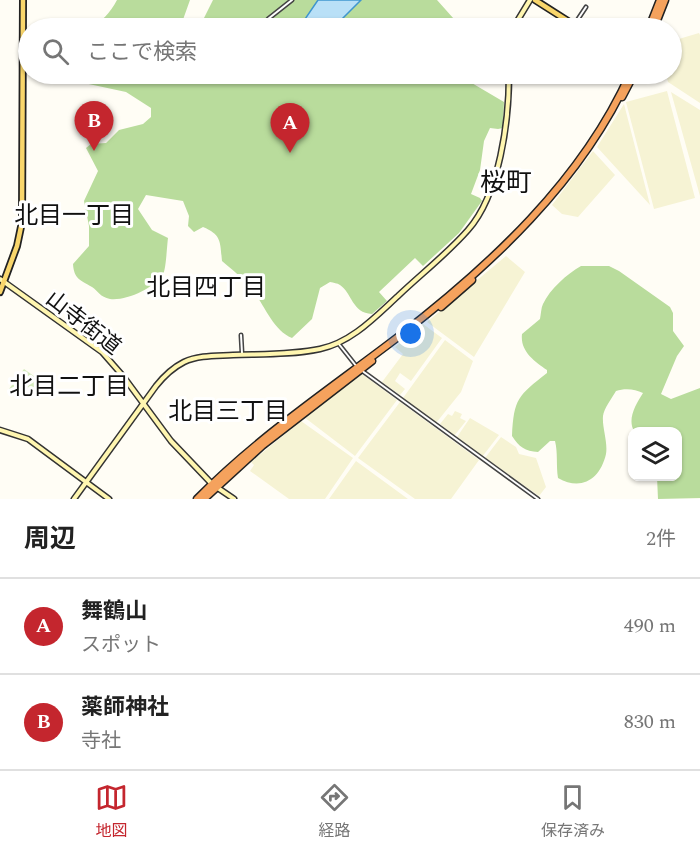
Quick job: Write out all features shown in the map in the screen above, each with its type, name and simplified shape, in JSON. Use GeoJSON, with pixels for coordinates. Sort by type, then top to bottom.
{"type":"FeatureCollection","features":[{"type":"Feature","properties":{"kind":"highway"},"geometry":{"type":"LineString","coordinates":[[653,18],[660,0]]}},
{"type":"Feature","properties":{"kind":"highway"},"geometry":{"type":"LineString","coordinates":[[658,18],[665,0]]}},
{"type":"Feature","properties":{"kind":"highway"},"geometry":{"type":"LineString","coordinates":[[197,499],[261,441],[359,368],[479,269],[529,220],[581,157],[626,84]]}},
{"type":"Feature","properties":{"kind":"highway"},"geometry":{"type":"LineString","coordinates":[[204,499],[214,485]]}},
{"type":"Feature","properties":{"kind":"main road"},"geometry":{"type":"LineString","coordinates":[[23,0],[23,18]]}},
{"type":"Feature","properties":{"kind":"main road"},"geometry":{"type":"LineString","coordinates":[[535,0],[563,18]]}},
{"type":"Feature","properties":{"kind":"main road"},"geometry":{"type":"LineString","coordinates":[[0,292],[2,281],[17,246],[22,222],[23,84]]}},
{"type":"Feature","properties":{"kind":"street"},"geometry":{"type":"LineString","coordinates":[[269,18],[292,0]]}},
{"type":"Feature","properties":{"kind":"street"},"geometry":{"type":"LineString","coordinates":[[519,18],[530,0]]}},
{"type":"Feature","properties":{"kind":"street"},"geometry":{"type":"LineString","coordinates":[[581,18],[586,6]]}},
{"type":"Feature","properties":{"kind":"street"},"geometry":{"type":"LineString","coordinates":[[74,499],[167,374],[185,362],[209,356],[308,351],[338,343],[361,328],[426,271],[468,229],[480,213],[489,192],[506,134],[509,84]]}},
{"type":"Feature","properties":{"kind":"street","name":"山寺街道"},"geometry":{"type":"LineString","coordinates":[[2,281],[102,352],[123,376],[171,441],[214,485],[234,499]]}},
{"type":"Feature","properties":{"kind":"street"},"geometry":{"type":"LineString","coordinates":[[241,335],[242,355]]}},
{"type":"Feature","properties":{"kind":"street"},"geometry":{"type":"LineString","coordinates":[[338,343],[359,368],[538,499]]}},
{"type":"Feature","properties":{"kind":"street"},"geometry":{"type":"LineString","coordinates":[[0,430],[28,439],[109,499]]}},
{"type":"Feature","properties":{"kind":"shaded area"},"geometry":{"type":"Polygon","coordinates":[[[699,33],[700,35],[700,103],[671,84],[682,84],[682,38],[699,33]]]}},
{"type":"Feature","properties":{"kind":"shaded area"},"geometry":{"type":"Polygon","coordinates":[[[667,91],[695,198],[654,209],[626,102],[667,91]]]}},
{"type":"Feature","properties":{"kind":"shaded area"},"geometry":{"type":"Polygon","coordinates":[[[671,92],[700,110],[700,196],[671,92]]]}},
{"type":"Feature","properties":{"kind":"shaded area"},"geometry":{"type":"Polygon","coordinates":[[[624,104],[650,205],[597,147],[624,104]]]}},
{"type":"Feature","properties":{"kind":"shaded area"},"geometry":{"type":"Polygon","coordinates":[[[593,151],[615,175],[578,217],[562,214],[552,205],[593,151]]]}},
{"type":"Feature","properties":{"kind":"shaded area"},"geometry":{"type":"Polygon","coordinates":[[[506,256],[525,272],[474,357],[427,322],[506,256]]]}},
{"type":"Feature","properties":{"kind":"shaded area"},"geometry":{"type":"Polygon","coordinates":[[[423,324],[442,338],[411,381],[400,373],[395,381],[405,389],[400,395],[382,382],[403,354],[395,347],[423,324]]]}},
{"type":"Feature","properties":{"kind":"shaded area"},"geometry":{"type":"Polygon","coordinates":[[[445,340],[473,361],[461,392],[436,423],[403,398],[445,340]]]}},
{"type":"Feature","properties":{"kind":"shaded area"},"geometry":{"type":"Polygon","coordinates":[[[362,374],[397,400],[355,456],[304,417],[362,374]]]}},
{"type":"Feature","properties":{"kind":"shaded area"},"geometry":{"type":"Polygon","coordinates":[[[400,402],[479,460],[451,499],[415,499],[358,458],[400,402]]]}},
{"type":"Feature","properties":{"kind":"shaded area"},"geometry":{"type":"Polygon","coordinates":[[[455,411],[462,414],[460,418],[466,421],[454,436],[440,424],[448,414],[452,416],[455,411]]]}},
{"type":"Feature","properties":{"kind":"shaded area"},"geometry":{"type":"Polygon","coordinates":[[[470,418],[499,435],[482,457],[457,437],[470,418]]]}},
{"type":"Feature","properties":{"kind":"shaded area"},"geometry":{"type":"Polygon","coordinates":[[[301,421],[353,458],[325,499],[289,499],[250,471],[254,465],[251,462],[301,421]]]}},
{"type":"Feature","properties":{"kind":"shaded area"},"geometry":{"type":"Polygon","coordinates":[[[501,437],[516,447],[519,454],[536,458],[546,487],[539,496],[485,458],[501,437]]]}},
{"type":"Feature","properties":{"kind":"shaded area"},"geometry":{"type":"Polygon","coordinates":[[[356,461],[408,499],[329,499],[356,461]]]}},
{"type":"Feature","properties":{"kind":"green space"},"geometry":{"type":"Polygon","coordinates":[[[117,0],[190,0],[184,18],[104,18],[117,0]]]}},
{"type":"Feature","properties":{"kind":"green space"},"geometry":{"type":"Polygon","coordinates":[[[213,0],[318,0],[306,18],[204,18],[213,0]]]}},
{"type":"Feature","properties":{"kind":"green space"},"geometry":{"type":"Polygon","coordinates":[[[361,0],[437,0],[453,18],[343,18],[361,0]]]}},
{"type":"Feature","properties":{"kind":"green space"},"geometry":{"type":"Polygon","coordinates":[[[89,84],[473,84],[504,102],[503,128],[490,128],[484,141],[480,170],[471,194],[482,201],[459,233],[423,266],[415,258],[379,292],[387,301],[372,314],[360,310],[339,284],[330,282],[320,288],[312,319],[292,338],[279,329],[250,287],[222,261],[217,236],[203,227],[194,232],[188,226],[189,216],[183,201],[146,195],[138,209],[152,230],[168,238],[164,272],[147,289],[132,296],[110,299],[78,278],[73,264],[89,246],[89,226],[84,201],[98,171],[86,148],[91,144],[106,143],[119,130],[143,124],[151,117],[151,108],[126,92],[89,84]]]}},
{"type":"Feature","properties":{"kind":"green space"},"geometry":{"type":"Polygon","coordinates":[[[581,266],[609,266],[670,307],[673,313],[673,331],[684,346],[677,356],[661,394],[671,399],[700,388],[700,498],[658,499],[657,481],[682,481],[682,427],[632,427],[631,422],[635,407],[643,393],[640,392],[626,389],[616,391],[606,406],[603,425],[606,454],[599,471],[588,481],[574,483],[558,478],[555,441],[550,441],[538,452],[523,448],[512,436],[514,413],[519,399],[547,373],[547,370],[533,359],[523,346],[522,334],[540,319],[546,298],[565,278],[581,266]]]}},
{"type":"Feature","properties":{"kind":"green space"},"geometry":{"type":"Polygon","coordinates":[[[24,369],[42,382],[33,396],[9,389],[24,369]]]}},
{"type":"Feature","properties":{"kind":"water"},"geometry":{"type":"Polygon","coordinates":[[[318,0],[361,0],[343,18],[306,18],[318,0]]]}},
{"type":"Feature","properties":{"kind":"place","name":"薬師神社"},"geometry":{"type":"Point","coordinates":[94,151]}},
{"type":"Feature","properties":{"kind":"place","name":"舞鶴山"},"geometry":{"type":"Point","coordinates":[290,153]}},
{"type":"Feature","properties":{"kind":"district","name":"桜町"},"geometry":{"type":"Point","coordinates":[506,182]}},
{"type":"Feature","properties":{"kind":"district","name":"北目一丁目"},"geometry":{"type":"Point","coordinates":[74,215]}},
{"type":"Feature","properties":{"kind":"district","name":"北目四丁目"},"geometry":{"type":"Point","coordinates":[206,287]}},
{"type":"Feature","properties":{"kind":"district","name":"北目二丁目"},"geometry":{"type":"Point","coordinates":[69,386]}},
{"type":"Feature","properties":{"kind":"district","name":"北目三丁目"},"geometry":{"type":"Point","coordinates":[228,411]}}]}
